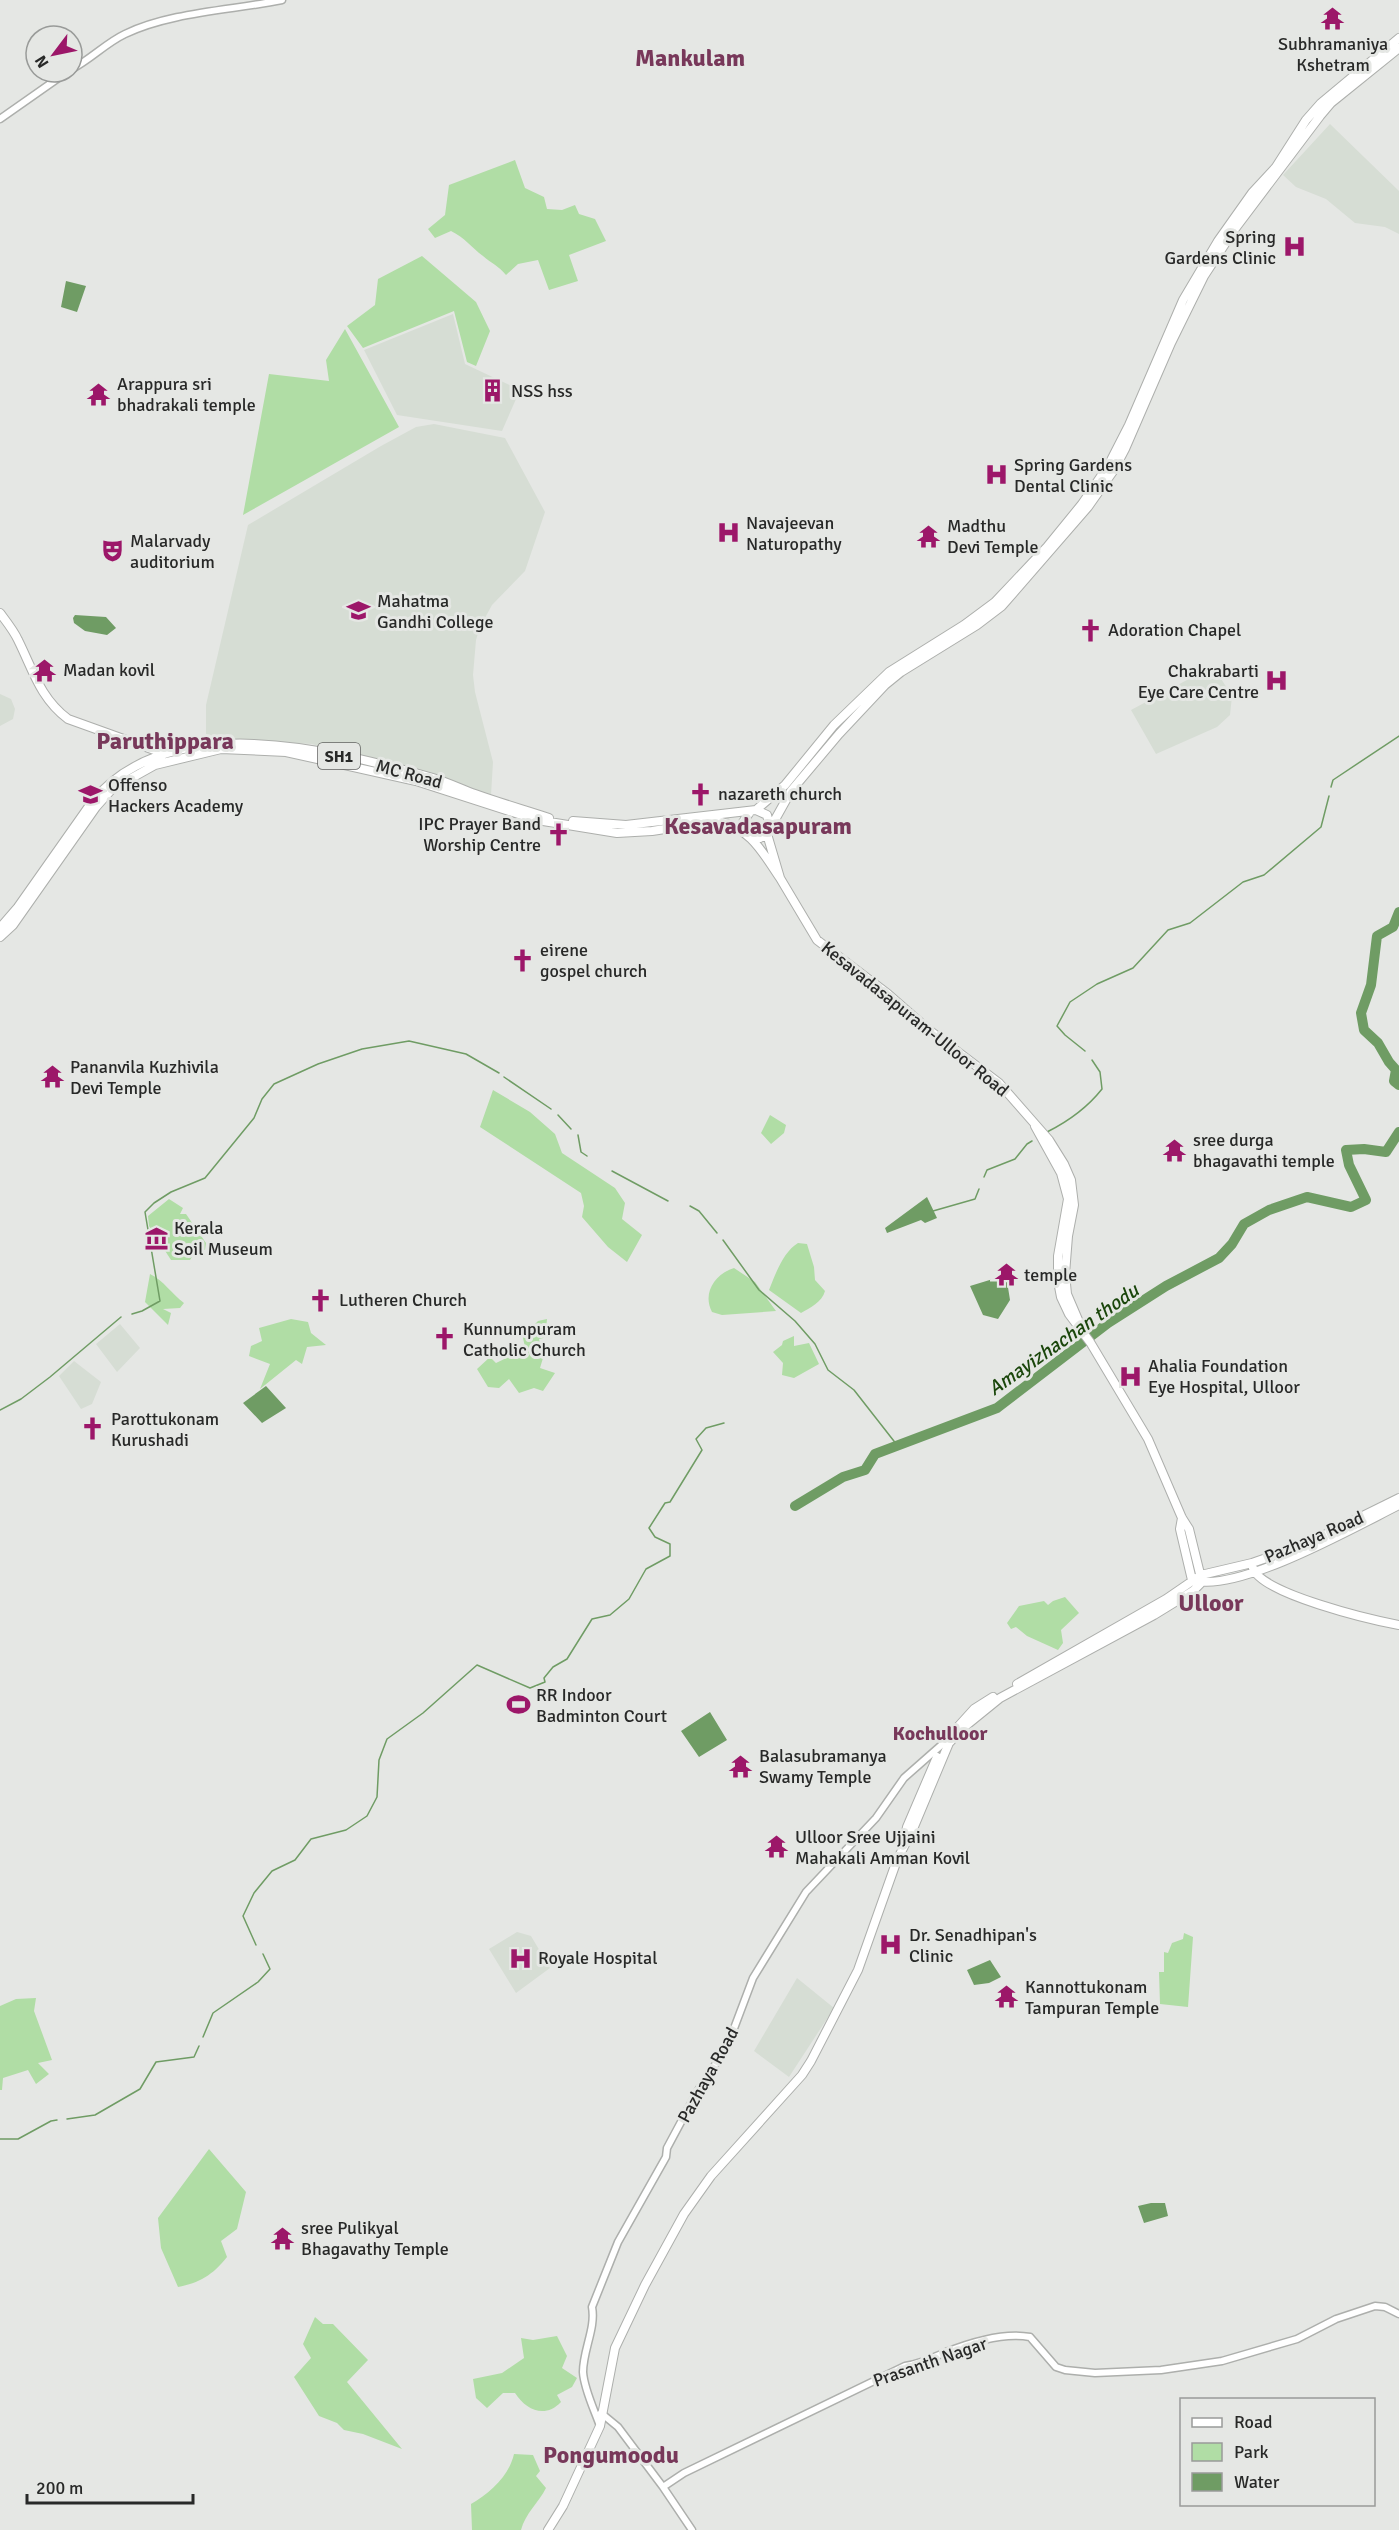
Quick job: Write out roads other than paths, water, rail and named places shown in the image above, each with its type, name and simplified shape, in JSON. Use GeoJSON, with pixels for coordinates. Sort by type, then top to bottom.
{"type":"FeatureCollection","features":[{"type":"Feature","properties":{"kind":"main road"},"geometry":{"type":"LineString","coordinates":[[983,616],[1047,547],[1082,504],[1108,466],[1129,425],[1171,324],[1195,277],[1252,193],[1276,167],[1289,144],[1321,103],[1399,38]]}},
{"type":"Feature","properties":{"kind":"main road"},"geometry":{"type":"LineString","coordinates":[[748,835],[760,838],[769,831],[788,788],[834,725],[889,672],[1002,606],[1059,543],[1114,470],[1191,300],[1234,230],[1325,110],[1399,48]]}},
{"type":"Feature","properties":{"kind":"main road"},"geometry":{"type":"LineString","coordinates":[[0,613],[18,639],[29,667],[56,709],[68,718],[157,751],[162,759]]}},
{"type":"Feature","properties":{"kind":"main road","name":"MC Road"},"geometry":{"type":"LineString","coordinates":[[213,747],[261,743],[321,752],[435,778],[549,818],[626,825],[753,811]]}},
{"type":"Feature","properties":{"kind":"main road","name":"MC Road"},"geometry":{"type":"LineString","coordinates":[[0,937],[98,795],[134,767],[205,744],[213,747],[286,752],[416,781],[537,820],[634,833],[717,821],[737,827],[748,835]]}},
{"type":"Feature","properties":{"kind":"main road"},"geometry":{"type":"LineString","coordinates":[[780,878],[748,835],[743,822],[753,811],[788,788]]}},
{"type":"Feature","properties":{"kind":"main road"},"geometry":{"type":"LineString","coordinates":[[753,811],[767,815],[780,878]]}},
{"type":"Feature","properties":{"kind":"main road","name":"Kesavadasapuram-Ulloor Road"},"geometry":{"type":"LineString","coordinates":[[780,878],[818,940],[888,994],[929,1030],[999,1083],[1017,1101],[1035,1126],[1065,1184],[1068,1199],[1058,1256],[1058,1281],[1061,1297],[1069,1314],[1090,1342],[1148,1439],[1182,1518]]}},
{"type":"Feature","properties":{"kind":"main road","name":"MC Road"},"geometry":{"type":"LineString","coordinates":[[0,928],[10,922]]}},
{"type":"Feature","properties":{"kind":"main road","name":"Pazhaya Road"},"geometry":{"type":"LineString","coordinates":[[947,1741],[974,1709],[1166,1599],[1192,1580],[1253,1568],[1399,1498]]}},
{"type":"Feature","properties":{"kind":"main road"},"geometry":{"type":"LineString","coordinates":[[1231,1577],[1308,1550],[1399,1505]]}},
{"type":"Feature","properties":{"kind":"main road"},"geometry":{"type":"LineString","coordinates":[[548,2530],[563,2506],[600,2426],[615,2348],[645,2285],[684,2214],[711,2176],[802,2075],[811,2061],[858,1970],[876,1914],[947,1741],[1000,1698],[1154,1615],[1193,1591],[1202,1578],[1189,1529],[1182,1518]]}},
{"type":"Feature","properties":{"kind":"main road"},"geometry":{"type":"LineString","coordinates":[[1182,1518],[1180,1529],[1192,1580]]}},
{"type":"Feature","properties":{"kind":"main road"},"geometry":{"type":"LineString","coordinates":[[1253,1568],[1270,1583],[1297,1598],[1338,1611],[1399,1625]]}},
{"type":"Feature","properties":{"kind":"main road"},"geometry":{"type":"LineString","coordinates":[[1202,1578],[1231,1577],[1270,1583]]}},
{"type":"Feature","properties":{"kind":"street"},"geometry":{"type":"LineString","coordinates":[[84,61],[126,33],[216,9],[282,0]]}},
{"type":"Feature","properties":{"kind":"street"},"geometry":{"type":"LineString","coordinates":[[0,119],[50,84]]}},
{"type":"Feature","properties":{"kind":"street","name":"Pazhaya Road"},"geometry":{"type":"LineString","coordinates":[[600,2426],[584,2379],[584,2361],[594,2317],[592,2307],[618,2242],[666,2157],[667,2148],[697,2092],[727,2047],[753,1978],[806,1892],[855,1841],[904,1778],[947,1741]]}},
{"type":"Feature","properties":{"kind":"street","name":"Prasanth Nagar"},"geometry":{"type":"LineString","coordinates":[[663,2487],[684,2473],[905,2366],[919,2364],[960,2347],[1001,2337],[1030,2337],[1056,2367],[1065,2370],[1095,2373],[1161,2370],[1222,2361],[1297,2339],[1336,2319],[1375,2306],[1385,2307],[1399,2314]]}},
{"type":"Feature","properties":{"kind":"street"},"geometry":{"type":"LineString","coordinates":[[602,2413],[618,2427],[692,2530]]}},
{"type":"Feature","properties":{"kind":"water"},"geometry":{"type":"Polygon","coordinates":[[[66,281],[86,286],[77,312],[61,307],[66,281]]]}},
{"type":"Feature","properties":{"kind":"water"},"geometry":{"type":"Polygon","coordinates":[[[75,615],[106,617],[116,628],[107,635],[85,631],[74,623],[75,615]]]}},
{"type":"Feature","properties":{"kind":"water"},"geometry":{"type":"Polygon","coordinates":[[[927,1197],[937,1218],[925,1223],[921,1220],[887,1233],[885,1228],[927,1197]]]}},
{"type":"Feature","properties":{"kind":"water"},"geometry":{"type":"Polygon","coordinates":[[[1006,1275],[1010,1300],[998,1319],[983,1315],[970,1286],[1006,1275]]]}},
{"type":"Feature","properties":{"kind":"water"},"geometry":{"type":"Polygon","coordinates":[[[266,1386],[286,1408],[262,1423],[243,1403],[266,1386]]]}},
{"type":"Feature","properties":{"kind":"water"},"geometry":{"type":"Polygon","coordinates":[[[710,1712],[727,1740],[699,1757],[681,1731],[710,1712]]]}},
{"type":"Feature","properties":{"kind":"water"},"geometry":{"type":"Polygon","coordinates":[[[990,1960],[1001,1977],[989,1983],[974,1985],[967,1970],[990,1960]]]}},
{"type":"Feature","properties":{"kind":"water"},"geometry":{"type":"Polygon","coordinates":[[[1165,2203],[1168,2216],[1144,2223],[1138,2206],[1165,2203]]]}},
{"type":"Feature","properties":{"kind":"waterway"},"geometry":{"type":"LineString","coordinates":[[1331,787],[1333,780],[1399,736]]}},
{"type":"Feature","properties":{"kind":"waterway"},"geometry":{"type":"LineString","coordinates":[[1085,1051],[1057,1026],[1070,1002],[1097,984],[1133,968],[1168,930],[1190,923],[1243,882],[1264,875],[1321,827],[1329,796]]}},
{"type":"Feature","properties":{"kind":"waterway","name":"Amayizhachan thodu"},"geometry":{"type":"LineString","coordinates":[[1399,912],[1393,927],[1377,936],[1371,985],[1361,1013],[1364,1030],[1378,1043],[1396,1070],[1394,1081],[1399,1085]]}},
{"type":"Feature","properties":{"kind":"waterway"},"geometry":{"type":"LineString","coordinates":[[132,1314],[160,1301],[145,1212],[171,1192],[205,1178],[254,1118],[262,1099],[274,1084],[318,1064],[362,1049],[409,1041],[466,1054],[499,1073]]}},
{"type":"Feature","properties":{"kind":"waterway"},"geometry":{"type":"LineString","coordinates":[[1047,1132],[1077,1114],[1102,1089],[1100,1072],[1092,1060]]}},
{"type":"Feature","properties":{"kind":"waterway"},"geometry":{"type":"LineString","coordinates":[[504,1077],[551,1109]]}},
{"type":"Feature","properties":{"kind":"waterway"},"geometry":{"type":"LineString","coordinates":[[558,1115],[571,1129]]}},
{"type":"Feature","properties":{"kind":"waterway","name":"Amayizhachan thodu"},"geometry":{"type":"LineString","coordinates":[[795,1506],[843,1477],[865,1470],[875,1454],[997,1408],[1108,1323],[1166,1286],[1219,1258],[1232,1244],[1244,1224],[1269,1210],[1307,1197],[1351,1207],[1366,1200],[1349,1165],[1346,1150],[1364,1149],[1386,1152],[1399,1132]]}},
{"type":"Feature","properties":{"kind":"waterway"},"geometry":{"type":"LineString","coordinates":[[578,1135],[581,1152],[587,1156]]}},
{"type":"Feature","properties":{"kind":"waterway"},"geometry":{"type":"LineString","coordinates":[[984,1177],[987,1170],[1015,1159],[1032,1141]]}},
{"type":"Feature","properties":{"kind":"waterway"},"geometry":{"type":"LineString","coordinates":[[612,1171],[668,1201]]}},
{"type":"Feature","properties":{"kind":"waterway"},"geometry":{"type":"LineString","coordinates":[[933,1211],[975,1199],[979,1189]]}},
{"type":"Feature","properties":{"kind":"waterway"},"geometry":{"type":"LineString","coordinates":[[690,1206],[699,1211],[717,1233]]}},
{"type":"Feature","properties":{"kind":"waterway"},"geometry":{"type":"LineString","coordinates":[[723,1240],[759,1290],[795,1321],[815,1344],[828,1370],[854,1390],[897,1445]]}},
{"type":"Feature","properties":{"kind":"waterway"},"geometry":{"type":"LineString","coordinates":[[0,1410],[21,1399],[50,1377],[121,1317]]}},
{"type":"Feature","properties":{"kind":"waterway"},"geometry":{"type":"LineString","coordinates":[[256,1945],[243,1916],[254,1893],[272,1871],[295,1860],[311,1839],[346,1830],[367,1816],[377,1797],[379,1760],[387,1739],[423,1713],[477,1665],[530,1688],[545,1682],[544,1678],[553,1667],[567,1659],[592,1619],[610,1615],[629,1599],[646,1569],[670,1556],[670,1544],[655,1537],[649,1528],[665,1503],[670,1502],[702,1450],[696,1439],[706,1428],[724,1423]]}},
{"type":"Feature","properties":{"kind":"waterway"},"geometry":{"type":"LineString","coordinates":[[203,2037],[213,2013],[258,1982],[270,1969],[263,1954]]}},
{"type":"Feature","properties":{"kind":"waterway"},"geometry":{"type":"LineString","coordinates":[[67,2119],[95,2115],[140,2089],[156,2062],[194,2057],[199,2046]]}},
{"type":"Feature","properties":{"kind":"waterway"},"geometry":{"type":"LineString","coordinates":[[0,2139],[18,2139],[57,2120]]}},
{"type":"Feature","properties":{"kind":"place","name":"Subhramaniya Kshetram"},"geometry":{"type":"Point","coordinates":[1333,18]}},
{"type":"Feature","properties":{"kind":"place","name":"Spring Gardens Clinic"},"geometry":{"type":"Point","coordinates":[1294,247]}},
{"type":"Feature","properties":{"kind":"place","name":"NSS hss"},"geometry":{"type":"Point","coordinates":[493,391]}},
{"type":"Feature","properties":{"kind":"place","name":"Arappura sri bhadrakali temple"},"geometry":{"type":"Point","coordinates":[99,394]}},
{"type":"Feature","properties":{"kind":"place","name":"Spring Gardens Dental Clinic"},"geometry":{"type":"Point","coordinates":[996,475]}},
{"type":"Feature","properties":{"kind":"place","name":"Navajeevan Naturopathy"},"geometry":{"type":"Point","coordinates":[728,533]}},
{"type":"Feature","properties":{"kind":"place","name":"Madthu Devi Temple"},"geometry":{"type":"Point","coordinates":[929,536]}},
{"type":"Feature","properties":{"kind":"place","name":"Malarvady auditorium"},"geometry":{"type":"Point","coordinates":[112,551]}},
{"type":"Feature","properties":{"kind":"place","name":"Mahatma Gandhi College"},"geometry":{"type":"Point","coordinates":[359,611]}},
{"type":"Feature","properties":{"kind":"place","name":"Adoration Chapel"},"geometry":{"type":"Point","coordinates":[1090,630]}},
{"type":"Feature","properties":{"kind":"place","name":"Madan kovil"},"geometry":{"type":"Point","coordinates":[45,670]}},
{"type":"Feature","properties":{"kind":"place","name":"Chakrabarti Eye Care Centre"},"geometry":{"type":"Point","coordinates":[1277,681]}},
{"type":"Feature","properties":{"kind":"place","name":"nazareth church"},"geometry":{"type":"Point","coordinates":[700,794]}},
{"type":"Feature","properties":{"kind":"place","name":"Offenso Hackers Academy"},"geometry":{"type":"Point","coordinates":[90,795]}},
{"type":"Feature","properties":{"kind":"place","name":"IPC Prayer Band Worship Centre"},"geometry":{"type":"Point","coordinates":[559,834]}},
{"type":"Feature","properties":{"kind":"place","name":"eirene gospel church"},"geometry":{"type":"Point","coordinates":[522,960]}},
{"type":"Feature","properties":{"kind":"place","name":"Pananvila Kuzhivila Devi Temple"},"geometry":{"type":"Point","coordinates":[52,1077]}},
{"type":"Feature","properties":{"kind":"place","name":"sree durga bhagavathi temple"},"geometry":{"type":"Point","coordinates":[1175,1150]}},
{"type":"Feature","properties":{"kind":"place","name":"Kerala Soil Museum"},"geometry":{"type":"Point","coordinates":[156,1238]}},
{"type":"Feature","properties":{"kind":"place","name":"temple"},"geometry":{"type":"Point","coordinates":[1006,1275]}},
{"type":"Feature","properties":{"kind":"place","name":"Lutheren Church"},"geometry":{"type":"Point","coordinates":[321,1300]}},
{"type":"Feature","properties":{"kind":"place","name":"Kunnumpuram Catholic Church"},"geometry":{"type":"Point","coordinates":[445,1339]}},
{"type":"Feature","properties":{"kind":"place","name":"Ahalia Foundation Eye Hospital, Ulloor"},"geometry":{"type":"Point","coordinates":[1130,1376]}},
{"type":"Feature","properties":{"kind":"place","name":"Parottukonam Kurushadi"},"geometry":{"type":"Point","coordinates":[93,1429]}},
{"type":"Feature","properties":{"kind":"place","name":"RR Indoor Badminton Court"},"geometry":{"type":"Point","coordinates":[518,1705]}},
{"type":"Feature","properties":{"kind":"place","name":"Balasubramanya Swamy Temple"},"geometry":{"type":"Point","coordinates":[741,1766]}},
{"type":"Feature","properties":{"kind":"place","name":"Ulloor Sree Ujjaini Mahakali Amman Kovil"},"geometry":{"type":"Point","coordinates":[777,1847]}},
{"type":"Feature","properties":{"kind":"place","name":"Dr. Senadhipan's Clinic"},"geometry":{"type":"Point","coordinates":[891,1945]}},
{"type":"Feature","properties":{"kind":"place","name":"Royale Hospital"},"geometry":{"type":"Point","coordinates":[520,1958]}},
{"type":"Feature","properties":{"kind":"place","name":"Kannottukonam Tampuran Temple"},"geometry":{"type":"Point","coordinates":[1007,1997]}},
{"type":"Feature","properties":{"kind":"place","name":"sree Pulikyal Bhagavathy Temple"},"geometry":{"type":"Point","coordinates":[283,2238]}},
{"type":"Feature","properties":{"kind":"district","name":"Mankulam"},"geometry":{"type":"Point","coordinates":[690,58]}},
{"type":"Feature","properties":{"kind":"district","name":"Paruthippara"},"geometry":{"type":"Point","coordinates":[165,741]}},
{"type":"Feature","properties":{"kind":"district","name":"Kesavadasapuram"},"geometry":{"type":"Point","coordinates":[758,826]}},
{"type":"Feature","properties":{"kind":"district","name":"Ulloor"},"geometry":{"type":"Point","coordinates":[1211,1603]}},
{"type":"Feature","properties":{"kind":"district","name":"Kochulloor"},"geometry":{"type":"Point","coordinates":[940,1733]}},
{"type":"Feature","properties":{"kind":"district","name":"Pongumoodu"},"geometry":{"type":"Point","coordinates":[611,2455]}}]}
